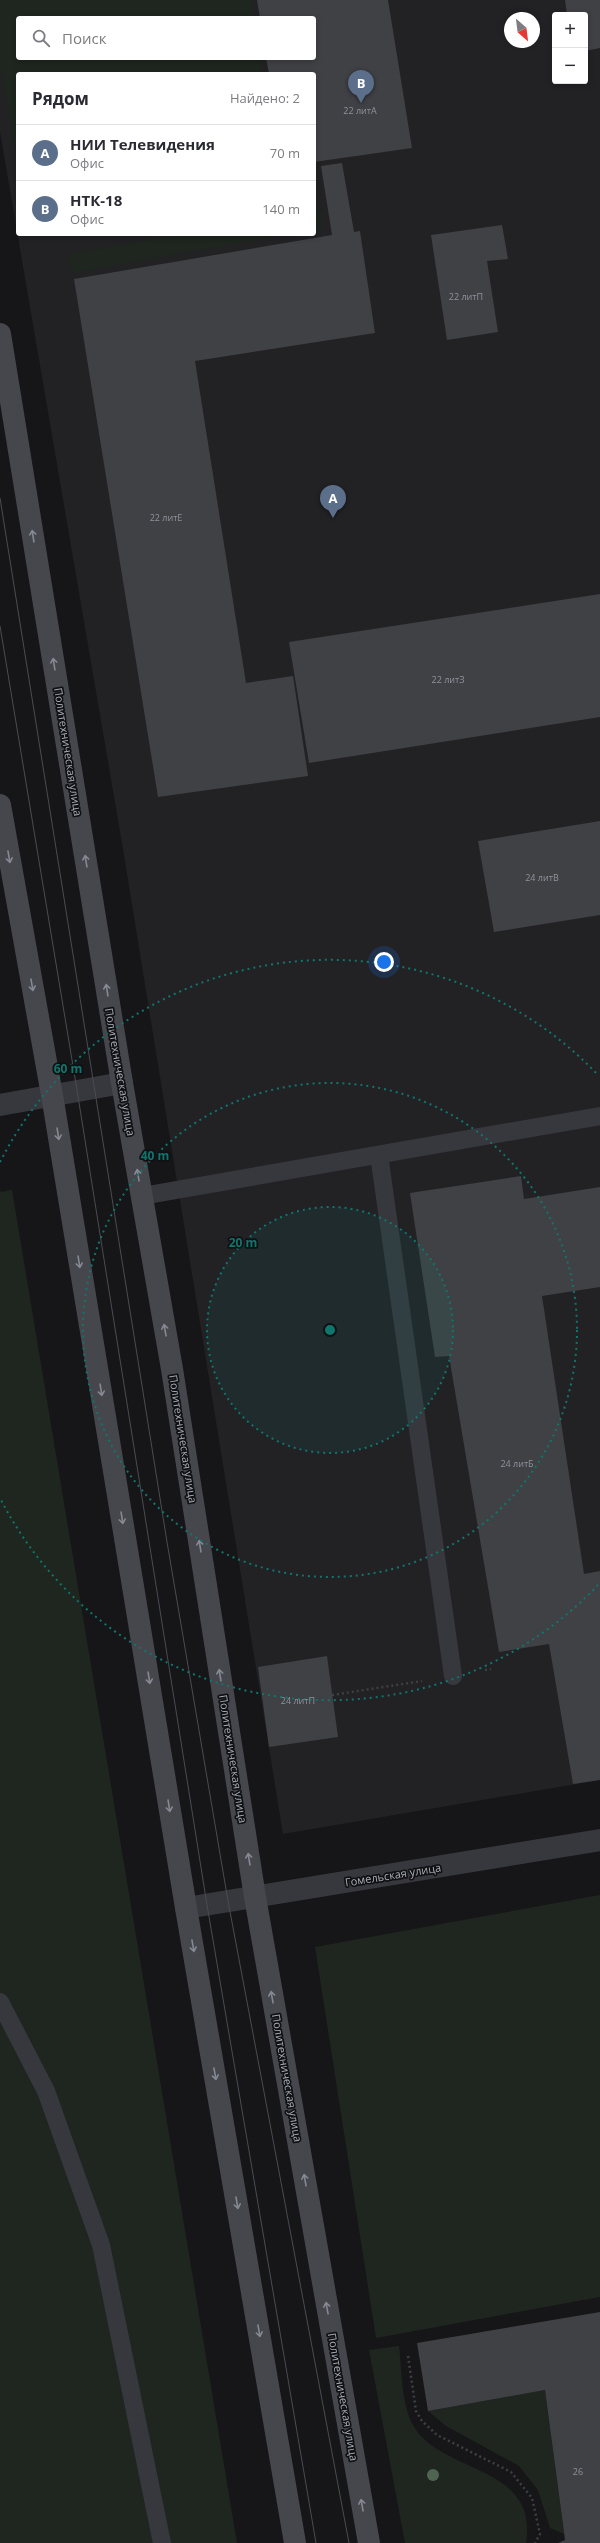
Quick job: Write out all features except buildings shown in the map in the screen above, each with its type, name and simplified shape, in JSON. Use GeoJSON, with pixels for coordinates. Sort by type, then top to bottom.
{"type":"FeatureCollection","features":[{"type":"Feature","properties":{"kind":"main road","name":"Политехническая улица"},"geometry":{"type":"LineString","coordinates":[[0,334],[122,1083],[172,1369],[255,1897],[369,2543]]}},
{"type":"Feature","properties":{"kind":"main road"},"geometry":{"type":"LineString","coordinates":[[0,805],[52,1095],[186,1908],[295,2543]]}},
{"type":"Feature","properties":{"kind":"street"},"geometry":{"type":"LineString","coordinates":[[0,1105],[122,1083]]}},
{"type":"Feature","properties":{"kind":"street","name":"Гомельская улица"},"geometry":{"type":"LineString","coordinates":[[186,1908],[600,1840]]}},
{"type":"Feature","properties":{"kind":"lane"},"geometry":{"type":"LineString","coordinates":[[142,1196],[600,1116]]}},
{"type":"Feature","properties":{"kind":"lane"},"geometry":{"type":"LineString","coordinates":[[379,1155],[453,1676]]}},
{"type":"Feature","properties":{"kind":"lane"},"geometry":{"type":"LineString","coordinates":[[0,2002],[46,2091],[101,2245],[162,2543]]}},
{"type":"Feature","properties":{"kind":"path"},"geometry":{"type":"LineString","coordinates":[[332,1696],[491,1669]]}},
{"type":"Feature","properties":{"kind":"path"},"geometry":{"type":"LineString","coordinates":[[408,2356],[416,2411],[422,2421],[437,2435],[511,2472],[532,2498],[540,2534],[535,2543]]}},
{"type":"Feature","properties":{"kind":"shaded area"},"geometry":{"type":"Polygon","coordinates":[[[0,0],[600,0],[600,1780],[283,1834],[123,849],[18,236],[316,236],[316,72],[16,72],[16,225],[0,132],[0,0]]]}},
{"type":"Feature","properties":{"kind":"shaded area"},"geometry":{"type":"Polygon","coordinates":[[[0,0],[251,0],[254,16],[16,16],[16,60],[260,60],[263,72],[16,72],[16,151],[0,64],[0,0]]]}},
{"type":"Feature","properties":{"kind":"shaded area"},"geometry":{"type":"Polygon","coordinates":[[[321,210],[324,229],[316,230],[316,211],[321,210]]]}},
{"type":"Feature","properties":{"kind":"shaded area"},"geometry":{"type":"Polygon","coordinates":[[[172,236],[282,236],[71,273],[68,254],[172,236]]]}},
{"type":"Feature","properties":{"kind":"shaded area"},"geometry":{"type":"Polygon","coordinates":[[[0,1190],[1,1192],[12,1190],[237,2543],[0,2543],[0,1190]]]}},
{"type":"Feature","properties":{"kind":"shaded area"},"geometry":{"type":"Polygon","coordinates":[[[600,1895],[600,2297],[376,2338],[315,1947],[600,1895]]]}},
{"type":"Feature","properties":{"kind":"shaded area"},"geometry":{"type":"Polygon","coordinates":[[[399,2346],[404,2398],[414,2427],[428,2442],[446,2454],[486,2473],[504,2484],[518,2499],[526,2518],[526,2543],[405,2543],[369,2350],[399,2346]]]}},
{"type":"Feature","properties":{"kind":"shaded area"},"geometry":{"type":"Polygon","coordinates":[[[545,2390],[564,2534],[550,2528],[538,2490],[519,2466],[446,2426],[428,2411],[545,2390]]]}},
{"type":"Feature","properties":{"kind":"tram line"},"geometry":{"type":"LineString","coordinates":[[0,498],[167,1542],[228,1901],[349,2543]]}},
{"type":"Feature","properties":{"kind":"tram line"},"geometry":{"type":"LineString","coordinates":[[0,626],[77,1090],[207,1905],[316,2543]]}},
{"type":"Feature","properties":{"kind":"place","name":"НТК-18"},"geometry":{"type":"Point","coordinates":[361,103]}},
{"type":"Feature","properties":{"kind":"place","name":"НИИ Телевидения"},"geometry":{"type":"Point","coordinates":[333,518]}}]}
